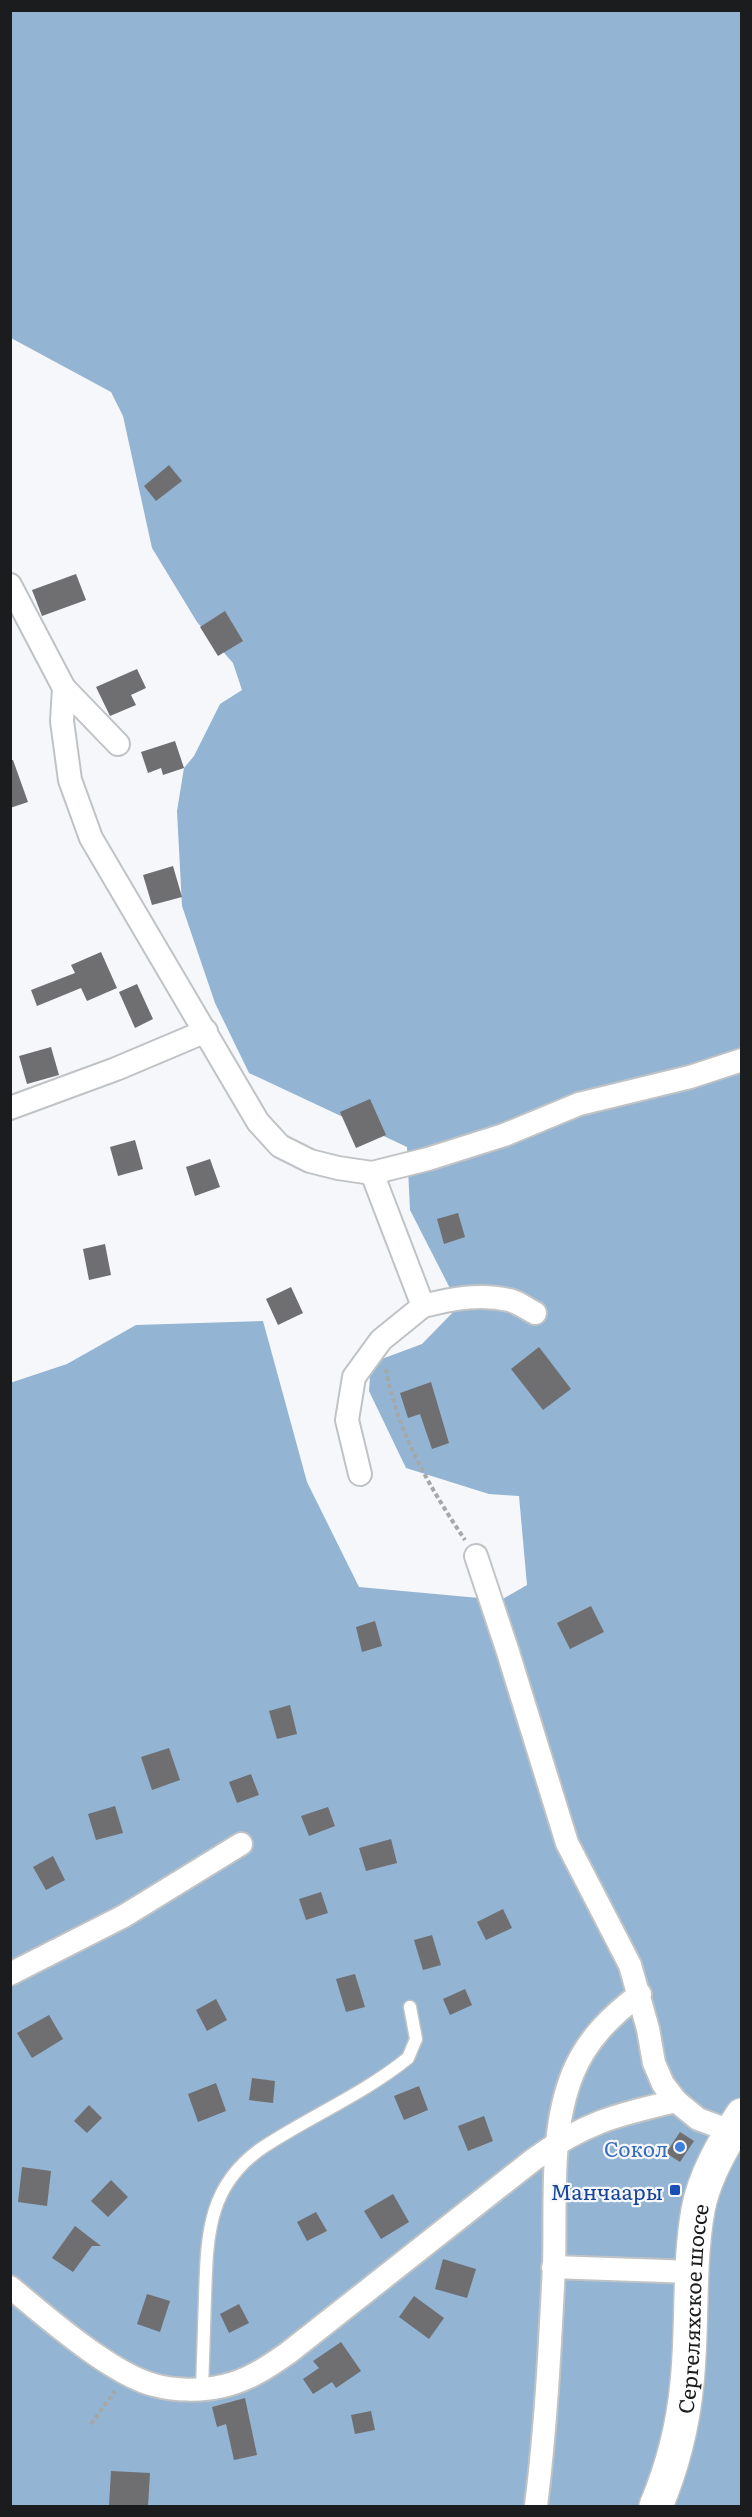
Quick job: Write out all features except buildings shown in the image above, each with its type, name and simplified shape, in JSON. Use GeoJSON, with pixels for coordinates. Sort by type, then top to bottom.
{"type":"FeatureCollection","features":[{"type":"Feature","properties":{"kind":"main road","name":"Сергеляхское шоссе"},"geometry":{"type":"LineString","coordinates":[[656,2506],[679,2433],[687,2384],[692,2272],[698,2209],[712,2168],[736,2123]]}},
{"type":"Feature","properties":{"kind":"street"},"geometry":{"type":"LineString","coordinates":[[10,585],[20,626],[64,688],[118,744]]}},
{"type":"Feature","properties":{"kind":"street"},"geometry":{"type":"LineString","coordinates":[[64,688],[62,721],[70,780],[91,838],[258,1122],[280,1146],[310,1161],[372,1173],[428,1159],[504,1135],[579,1104],[690,1077],[741,1060]]}},
{"type":"Feature","properties":{"kind":"street"},"geometry":{"type":"LineString","coordinates":[[10,1108],[116,1069],[206,1031]]}},
{"type":"Feature","properties":{"kind":"street"},"geometry":{"type":"LineString","coordinates":[[372,1173],[423,1306]]}},
{"type":"Feature","properties":{"kind":"street"},"geometry":{"type":"LineString","coordinates":[[360,1474],[347,1420],[354,1377],[381,1340],[423,1306],[455,1298],[511,1301],[535,1313]]}},
{"type":"Feature","properties":{"kind":"street"},"geometry":{"type":"LineString","coordinates":[[476,1556],[567,1843],[621,1943],[640,1994],[654,2063],[663,2084],[676,2101],[698,2119],[736,2123]]}},
{"type":"Feature","properties":{"kind":"street"},"geometry":{"type":"LineString","coordinates":[[10,1974],[124,1916],[241,1844]]}},
{"type":"Feature","properties":{"kind":"street"},"geometry":{"type":"LineString","coordinates":[[536,2506],[544,2444],[558,2142],[562,2106],[585,2049],[616,2013],[640,1994]]}},
{"type":"Feature","properties":{"kind":"street"},"geometry":{"type":"LineString","coordinates":[[14,2292],[126,2374],[155,2385],[202,2389],[224,2386],[264,2369],[288,2353],[558,2142],[600,2120],[676,2101]]}},
{"type":"Feature","properties":{"kind":"street"},"geometry":{"type":"LineString","coordinates":[[554,2267],[692,2272]]}},
{"type":"Feature","properties":{"kind":"lane"},"geometry":{"type":"LineString","coordinates":[[202,2389],[206,2241],[215,2206],[224,2187],[237,2170],[266,2145],[399,2066],[408,2058],[416,2039],[410,2007]]}},
{"type":"Feature","properties":{"kind":"path"},"geometry":{"type":"LineString","coordinates":[[381,1340],[390,1393],[414,1456],[441,1504],[476,1556]]}},
{"type":"Feature","properties":{"kind":"path"},"geometry":{"type":"LineString","coordinates":[[91,2424],[126,2374]]}},
{"type":"Feature","properties":{"kind":"shaded area"},"geometry":{"type":"Polygon","coordinates":[[[11,11],[741,11],[741,2506],[11,2506],[10,1383],[67,1364],[136,1325],[263,1321],[307,1482],[359,1587],[501,1600],[527,1585],[519,1496],[489,1494],[406,1468],[369,1391],[371,1363],[422,1344],[459,1306],[410,1210],[407,1147],[249,1073],[215,1003],[182,906],[177,811],[184,768],[194,756],[220,704],[242,690],[233,663],[197,622],[152,548],[123,416],[111,392],[11,338],[11,11]]]}},
{"type":"Feature","properties":{"kind":"place","name":"Сокол"},"geometry":{"type":"Point","coordinates":[680,2147]}},
{"type":"Feature","properties":{"kind":"place","name":"Манчаары"},"geometry":{"type":"Point","coordinates":[675,2190]}}]}
